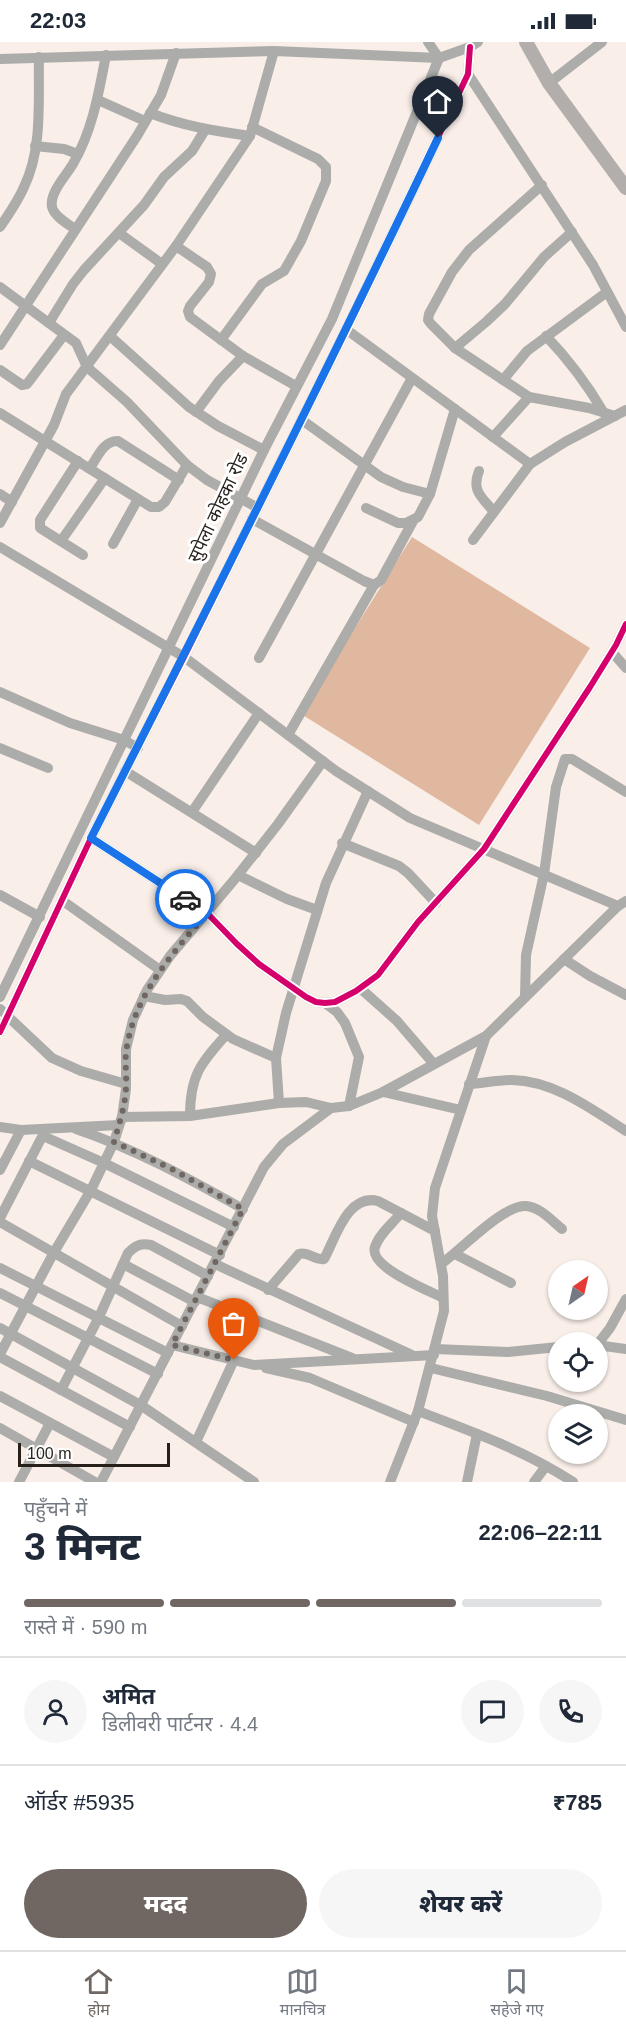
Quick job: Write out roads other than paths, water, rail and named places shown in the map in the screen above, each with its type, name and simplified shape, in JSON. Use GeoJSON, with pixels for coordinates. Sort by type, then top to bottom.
{"type":"FeatureCollection","features":[{"type":"Feature","properties":{"kind":"main road"},"geometry":{"type":"LineString","coordinates":[[526,42],[549,83],[626,188]]}},
{"type":"Feature","properties":{"kind":"street"},"geometry":{"type":"LineString","coordinates":[[428,42],[439,58]]}},
{"type":"Feature","properties":{"kind":"street"},"geometry":{"type":"LineString","coordinates":[[549,83],[602,42]]}},
{"type":"Feature","properties":{"kind":"street"},"geometry":{"type":"LineString","coordinates":[[0,59],[274,51],[439,58],[474,45]]}},
{"type":"Feature","properties":{"kind":"street"},"geometry":{"type":"LineString","coordinates":[[0,1032],[4,1012],[63,901],[91,838],[347,330],[468,74],[474,45]]}},
{"type":"Feature","properties":{"kind":"street"},"geometry":{"type":"LineString","coordinates":[[0,524],[46,440],[66,394],[176,246],[251,131],[274,51]]}},
{"type":"Feature","properties":{"kind":"street"},"geometry":{"type":"LineString","coordinates":[[0,345],[148,117],[161,94],[176,53]]}},
{"type":"Feature","properties":{"kind":"street"},"geometry":{"type":"LineString","coordinates":[[75,230],[55,213],[52,202],[84,142],[98,100],[106,55]]}},
{"type":"Feature","properties":{"kind":"street"},"geometry":{"type":"LineString","coordinates":[[0,227],[25,185],[35,146],[39,57]]}},
{"type":"Feature","properties":{"kind":"street","name":"सुपेला कोहका रोड"},"geometry":{"type":"LineString","coordinates":[[0,998],[264,450],[332,319],[439,58]]}},
{"type":"Feature","properties":{"kind":"street"},"geometry":{"type":"LineString","coordinates":[[468,74],[572,232],[626,327]]}},
{"type":"Feature","properties":{"kind":"street"},"geometry":{"type":"LineString","coordinates":[[98,100],[148,117],[205,130],[251,131],[318,159],[326,167],[326,181],[301,242],[284,271],[262,284],[221,340]]}},
{"type":"Feature","properties":{"kind":"street"},"geometry":{"type":"LineString","coordinates":[[49,323],[78,277],[144,205],[164,177],[192,151],[205,130]]}},
{"type":"Feature","properties":{"kind":"street"},"geometry":{"type":"LineString","coordinates":[[35,146],[64,149],[78,154]]}},
{"type":"Feature","properties":{"kind":"street"},"geometry":{"type":"LineString","coordinates":[[542,185],[469,250],[452,272],[433,305],[428,320],[435,330],[455,348],[529,397],[609,415]]}},
{"type":"Feature","properties":{"kind":"street"},"geometry":{"type":"LineString","coordinates":[[455,348],[492,316],[544,257],[572,232]]}},
{"type":"Feature","properties":{"kind":"street"},"geometry":{"type":"LineString","coordinates":[[119,233],[162,264]]}},
{"type":"Feature","properties":{"kind":"street"},"geometry":{"type":"LineString","coordinates":[[176,246],[210,270],[211,278],[189,306],[189,315],[243,356],[296,386]]}},
{"type":"Feature","properties":{"kind":"street"},"geometry":{"type":"LineString","coordinates":[[1,285],[75,343],[87,367],[127,402],[187,465],[207,480],[258,508]]}},
{"type":"Feature","properties":{"kind":"street"},"geometry":{"type":"LineString","coordinates":[[503,380],[527,351],[607,292]]}},
{"type":"Feature","properties":{"kind":"street"},"geometry":{"type":"LineString","coordinates":[[347,330],[530,464]]}},
{"type":"Feature","properties":{"kind":"street"},"geometry":{"type":"LineString","coordinates":[[0,370],[22,385],[27,384],[64,335]]}},
{"type":"Feature","properties":{"kind":"street"},"geometry":{"type":"LineString","coordinates":[[110,336],[196,412],[264,450]]}},
{"type":"Feature","properties":{"kind":"street"},"geometry":{"type":"LineString","coordinates":[[546,336],[567,358],[609,415]]}},
{"type":"Feature","properties":{"kind":"street"},"geometry":{"type":"LineString","coordinates":[[196,412],[219,381],[243,356]]}},
{"type":"Feature","properties":{"kind":"street"},"geometry":{"type":"LineString","coordinates":[[259,658],[412,378]]}},
{"type":"Feature","properties":{"kind":"street"},"geometry":{"type":"LineString","coordinates":[[493,437],[529,397]]}},
{"type":"Feature","properties":{"kind":"street"},"geometry":{"type":"LineString","coordinates":[[288,735],[374,585],[381,580],[413,521],[423,512],[455,409]]}},
{"type":"Feature","properties":{"kind":"street"},"geometry":{"type":"LineString","coordinates":[[473,540],[530,464],[609,415],[626,410]]}},
{"type":"Feature","properties":{"kind":"street"},"geometry":{"type":"LineString","coordinates":[[0,413],[151,507],[159,507],[165,502],[187,465]]}},
{"type":"Feature","properties":{"kind":"street"},"geometry":{"type":"LineString","coordinates":[[302,420],[391,483],[430,494]]}},
{"type":"Feature","properties":{"kind":"street"},"geometry":{"type":"LineString","coordinates":[[90,468],[107,444],[113,440],[178,480]]}},
{"type":"Feature","properties":{"kind":"street"},"geometry":{"type":"LineString","coordinates":[[78,460],[39,522],[40,528],[83,555]]}},
{"type":"Feature","properties":{"kind":"street"},"geometry":{"type":"LineString","coordinates":[[479,471],[475,488],[494,512]]}},
{"type":"Feature","properties":{"kind":"street"},"geometry":{"type":"LineString","coordinates":[[61,541],[105,478]]}},
{"type":"Feature","properties":{"kind":"street"},"geometry":{"type":"LineString","coordinates":[[0,494],[12,502]]}},
{"type":"Feature","properties":{"kind":"street"},"geometry":{"type":"LineString","coordinates":[[113,544],[138,499]]}},
{"type":"Feature","properties":{"kind":"street"},"geometry":{"type":"LineString","coordinates":[[366,508],[398,523],[413,521]]}},
{"type":"Feature","properties":{"kind":"street"},"geometry":{"type":"LineString","coordinates":[[252,519],[374,585]]}},
{"type":"Feature","properties":{"kind":"street"},"geometry":{"type":"LineString","coordinates":[[0,547],[184,657],[323,761],[410,818],[544,874],[622,903],[486,1036],[383,1092],[349,1106],[331,1108],[306,1102],[279,1103],[190,1116],[122,1117]]}},
{"type":"Feature","properties":{"kind":"street"},"geometry":{"type":"LineString","coordinates":[[91,838],[207,913],[259,964],[294,989],[316,1002],[335,1002],[360,988],[383,969],[418,922],[484,849],[618,647],[626,624]]}},
{"type":"Feature","properties":{"kind":"street"},"geometry":{"type":"LineString","coordinates":[[618,647],[626,668]]}},
{"type":"Feature","properties":{"kind":"street"},"geometry":{"type":"LineString","coordinates":[[0,692],[70,723],[124,740],[138,748]]}},
{"type":"Feature","properties":{"kind":"street"},"geometry":{"type":"LineString","coordinates":[[192,812],[259,713]]}},
{"type":"Feature","properties":{"kind":"street"},"geometry":{"type":"LineString","coordinates":[[0,748],[48,768]]}},
{"type":"Feature","properties":{"kind":"street"},"geometry":{"type":"LineString","coordinates":[[525,997],[526,955],[544,874],[556,787],[562,762],[565,759],[572,759],[626,792]]}},
{"type":"Feature","properties":{"kind":"street"},"geometry":{"type":"LineString","coordinates":[[130,1427],[0,1356],[5,1331],[26,1306],[53,1254],[91,1190],[114,1142],[122,1117],[126,1084],[126,1049],[133,1020],[144,996],[160,970],[256,853],[323,761]]}},
{"type":"Feature","properties":{"kind":"street"},"geometry":{"type":"LineString","coordinates":[[125,771],[256,853]]}},
{"type":"Feature","properties":{"kind":"street"},"geometry":{"type":"LineString","coordinates":[[279,1103],[276,1058],[279,1041],[326,882],[342,843],[368,792]]}},
{"type":"Feature","properties":{"kind":"street"},"geometry":{"type":"LineString","coordinates":[[342,843],[399,866],[436,903]]}},
{"type":"Feature","properties":{"kind":"street"},"geometry":{"type":"LineString","coordinates":[[238,875],[287,899],[317,910]]}},
{"type":"Feature","properties":{"kind":"street"},"geometry":{"type":"LineString","coordinates":[[0,895],[40,917]]}},
{"type":"Feature","properties":{"kind":"street"},"geometry":{"type":"LineString","coordinates":[[63,901],[160,970]]}},
{"type":"Feature","properties":{"kind":"street"},"geometry":{"type":"LineString","coordinates":[[564,958],[590,976],[626,995]]}},
{"type":"Feature","properties":{"kind":"street"},"geometry":{"type":"LineString","coordinates":[[360,988],[397,1021],[433,1063]]}},
{"type":"Feature","properties":{"kind":"street"},"geometry":{"type":"LineString","coordinates":[[144,996],[186,1001],[226,1035],[276,1058]]}},
{"type":"Feature","properties":{"kind":"street"},"geometry":{"type":"LineString","coordinates":[[325,1003],[337,1012],[345,1023],[359,1057],[349,1106]]}},
{"type":"Feature","properties":{"kind":"street"},"geometry":{"type":"LineString","coordinates":[[4,1012],[52,1058],[81,1071],[126,1084]]}},
{"type":"Feature","properties":{"kind":"street"},"geometry":{"type":"LineString","coordinates":[[190,1116],[190,1094],[193,1080],[210,1053],[226,1035]]}},
{"type":"Feature","properties":{"kind":"street"},"geometry":{"type":"LineString","coordinates":[[390,1482],[416,1417],[431,1368],[444,1311],[441,1264],[432,1216],[435,1188],[486,1036]]}},
{"type":"Feature","properties":{"kind":"street"},"geometry":{"type":"LineString","coordinates":[[469,1084],[512,1080],[539,1084],[556,1090],[626,1131]]}},
{"type":"Feature","properties":{"kind":"street"},"geometry":{"type":"LineString","coordinates":[[383,1092],[461,1110]]}},
{"type":"Feature","properties":{"kind":"street"},"geometry":{"type":"LineString","coordinates":[[101,1482],[264,1167],[296,1133],[331,1108]]}},
{"type":"Feature","properties":{"kind":"street"},"geometry":{"type":"LineString","coordinates":[[0,1127],[45,1132],[70,1127],[119,1125],[122,1117]]}},
{"type":"Feature","properties":{"kind":"street"},"geometry":{"type":"LineString","coordinates":[[70,1127],[114,1142],[172,1169],[243,1209]]}},
{"type":"Feature","properties":{"kind":"street"},"geometry":{"type":"LineString","coordinates":[[0,1170],[21,1130]]}},
{"type":"Feature","properties":{"kind":"street"},"geometry":{"type":"LineString","coordinates":[[45,1132],[234,1227]]}},
{"type":"Feature","properties":{"kind":"street"},"geometry":{"type":"LineString","coordinates":[[45,1132],[0,1220],[53,1254],[182,1326]]}},
{"type":"Feature","properties":{"kind":"street"},"geometry":{"type":"LineString","coordinates":[[29,1161],[91,1190],[268,1290],[415,1356]]}},
{"type":"Feature","properties":{"kind":"street"},"geometry":{"type":"LineString","coordinates":[[268,1290],[299,1254],[304,1253],[320,1260],[324,1259],[345,1215],[363,1202],[372,1199],[378,1201],[435,1231]]}},
{"type":"Feature","properties":{"kind":"street"},"geometry":{"type":"LineString","coordinates":[[441,1264],[504,1213],[519,1206],[534,1208],[562,1229]]}},
{"type":"Feature","properties":{"kind":"street"},"geometry":{"type":"LineString","coordinates":[[401,1213],[379,1240],[374,1248],[374,1255],[385,1269],[443,1298]]}},
{"type":"Feature","properties":{"kind":"street"},"geometry":{"type":"LineString","coordinates":[[61,1390],[99,1317],[123,1264],[134,1247],[141,1244],[151,1245],[208,1276]]}},
{"type":"Feature","properties":{"kind":"street"},"geometry":{"type":"LineString","coordinates":[[455,1254],[511,1284]]}},
{"type":"Feature","properties":{"kind":"street"},"geometry":{"type":"LineString","coordinates":[[123,1264],[196,1300],[356,1359]]}},
{"type":"Feature","properties":{"kind":"street"},"geometry":{"type":"LineString","coordinates":[[0,1268],[170,1349],[234,1360],[310,1378],[416,1417],[477,1434],[546,1466],[573,1482]]}},
{"type":"Feature","properties":{"kind":"street"},"geometry":{"type":"LineString","coordinates":[[0,1293],[158,1374]]}},
{"type":"Feature","properties":{"kind":"street"},"geometry":{"type":"LineString","coordinates":[[607,1332],[626,1299]]}},
{"type":"Feature","properties":{"kind":"street"},"geometry":{"type":"LineString","coordinates":[[5,1331],[142,1406],[251,1481]]}},
{"type":"Feature","properties":{"kind":"street"},"geometry":{"type":"LineString","coordinates":[[608,1347],[626,1349]]}},
{"type":"Feature","properties":{"kind":"street"},"geometry":{"type":"LineString","coordinates":[[254,1365],[415,1356],[434,1352],[508,1352],[548,1348]]}},
{"type":"Feature","properties":{"kind":"street"},"geometry":{"type":"LineString","coordinates":[[196,1442],[234,1360]]}},
{"type":"Feature","properties":{"kind":"street"},"geometry":{"type":"LineString","coordinates":[[431,1368],[547,1396],[626,1420]]}},
{"type":"Feature","properties":{"kind":"street"},"geometry":{"type":"LineString","coordinates":[[0,1396],[114,1457]]}},
{"type":"Feature","properties":{"kind":"street"},"geometry":{"type":"LineString","coordinates":[[19,1482],[50,1423]]}},
{"type":"Feature","properties":{"kind":"street"},"geometry":{"type":"LineString","coordinates":[[0,1428],[95,1482]]}},
{"type":"Feature","properties":{"kind":"street"},"geometry":{"type":"LineString","coordinates":[[468,1482],[477,1434]]}},
{"type":"Feature","properties":{"kind":"street"},"geometry":{"type":"LineString","coordinates":[[534,1482],[546,1466]]}}]}
